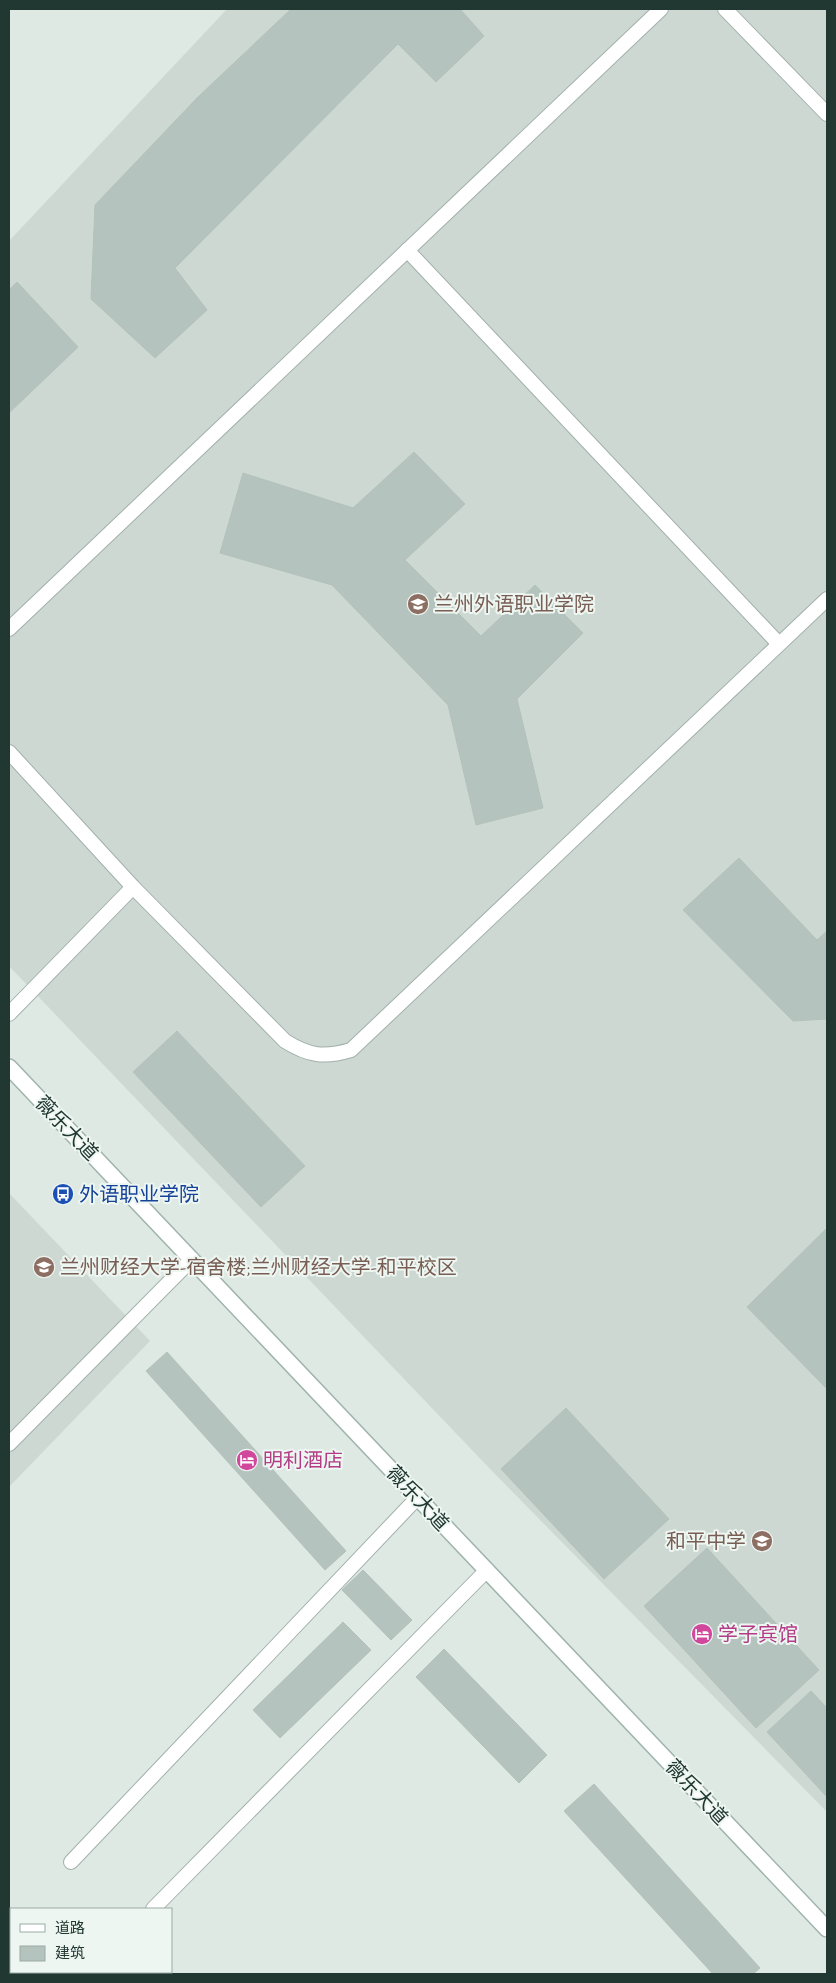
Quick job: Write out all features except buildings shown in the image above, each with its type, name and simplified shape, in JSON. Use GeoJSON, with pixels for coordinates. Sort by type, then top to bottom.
{"type":"FeatureCollection","features":[{"type":"Feature","properties":{"kind":"main road","name":"薇乐大道"},"geometry":{"type":"LineString","coordinates":[[9,1067],[827,1929]]}},
{"type":"Feature","properties":{"kind":"lane"},"geometry":{"type":"LineString","coordinates":[[9,629],[661,9]]}},
{"type":"Feature","properties":{"kind":"lane"},"geometry":{"type":"LineString","coordinates":[[725,9],[827,114]]}},
{"type":"Feature","properties":{"kind":"lane"},"geometry":{"type":"LineString","coordinates":[[407,250],[779,644]]}},
{"type":"Feature","properties":{"kind":"lane"},"geometry":{"type":"LineString","coordinates":[[9,752],[133,888],[284,1041],[300,1050],[317,1055],[334,1055],[352,1050],[827,598]]}},
{"type":"Feature","properties":{"kind":"lane"},"geometry":{"type":"LineString","coordinates":[[9,1014],[133,888]]}},
{"type":"Feature","properties":{"kind":"lane"},"geometry":{"type":"LineString","coordinates":[[9,1444],[192,1259]]}},
{"type":"Feature","properties":{"kind":"lane"},"geometry":{"type":"LineString","coordinates":[[71,1862],[418,1498]]}},
{"type":"Feature","properties":{"kind":"lane"},"geometry":{"type":"LineString","coordinates":[[154,1908],[487,1570]]}},
{"type":"Feature","properties":{"kind":"shaded area","name":"兰州外语职业学院"},"geometry":{"type":"Polygon","coordinates":[[[227,9],[827,9],[827,1812],[494,1473],[9,966],[9,241],[227,9]]]}},
{"type":"Feature","properties":{"kind":"shaded area","name":"兰州财经大学-宿舍楼;兰州财经大学-和平校区"},"geometry":{"type":"Polygon","coordinates":[[[9,1193],[150,1341],[9,1487],[9,1193]]]}},
{"type":"Feature","properties":{"kind":"place","name":"兰州外语职业学院"},"geometry":{"type":"Point","coordinates":[418,604]}},
{"type":"Feature","properties":{"kind":"place","name":"外语职业学院"},"geometry":{"type":"Point","coordinates":[63,1194]}},
{"type":"Feature","properties":{"kind":"place","name":"兰州财经大学-宿舍楼;兰州财经大学-和平校区"},"geometry":{"type":"Point","coordinates":[44,1267]}},
{"type":"Feature","properties":{"kind":"place","name":"明利酒店"},"geometry":{"type":"Point","coordinates":[247,1460]}},
{"type":"Feature","properties":{"kind":"place","name":"和平中学"},"geometry":{"type":"Point","coordinates":[762,1541]}},
{"type":"Feature","properties":{"kind":"place","name":"学子宾馆"},"geometry":{"type":"Point","coordinates":[702,1634]}}]}
